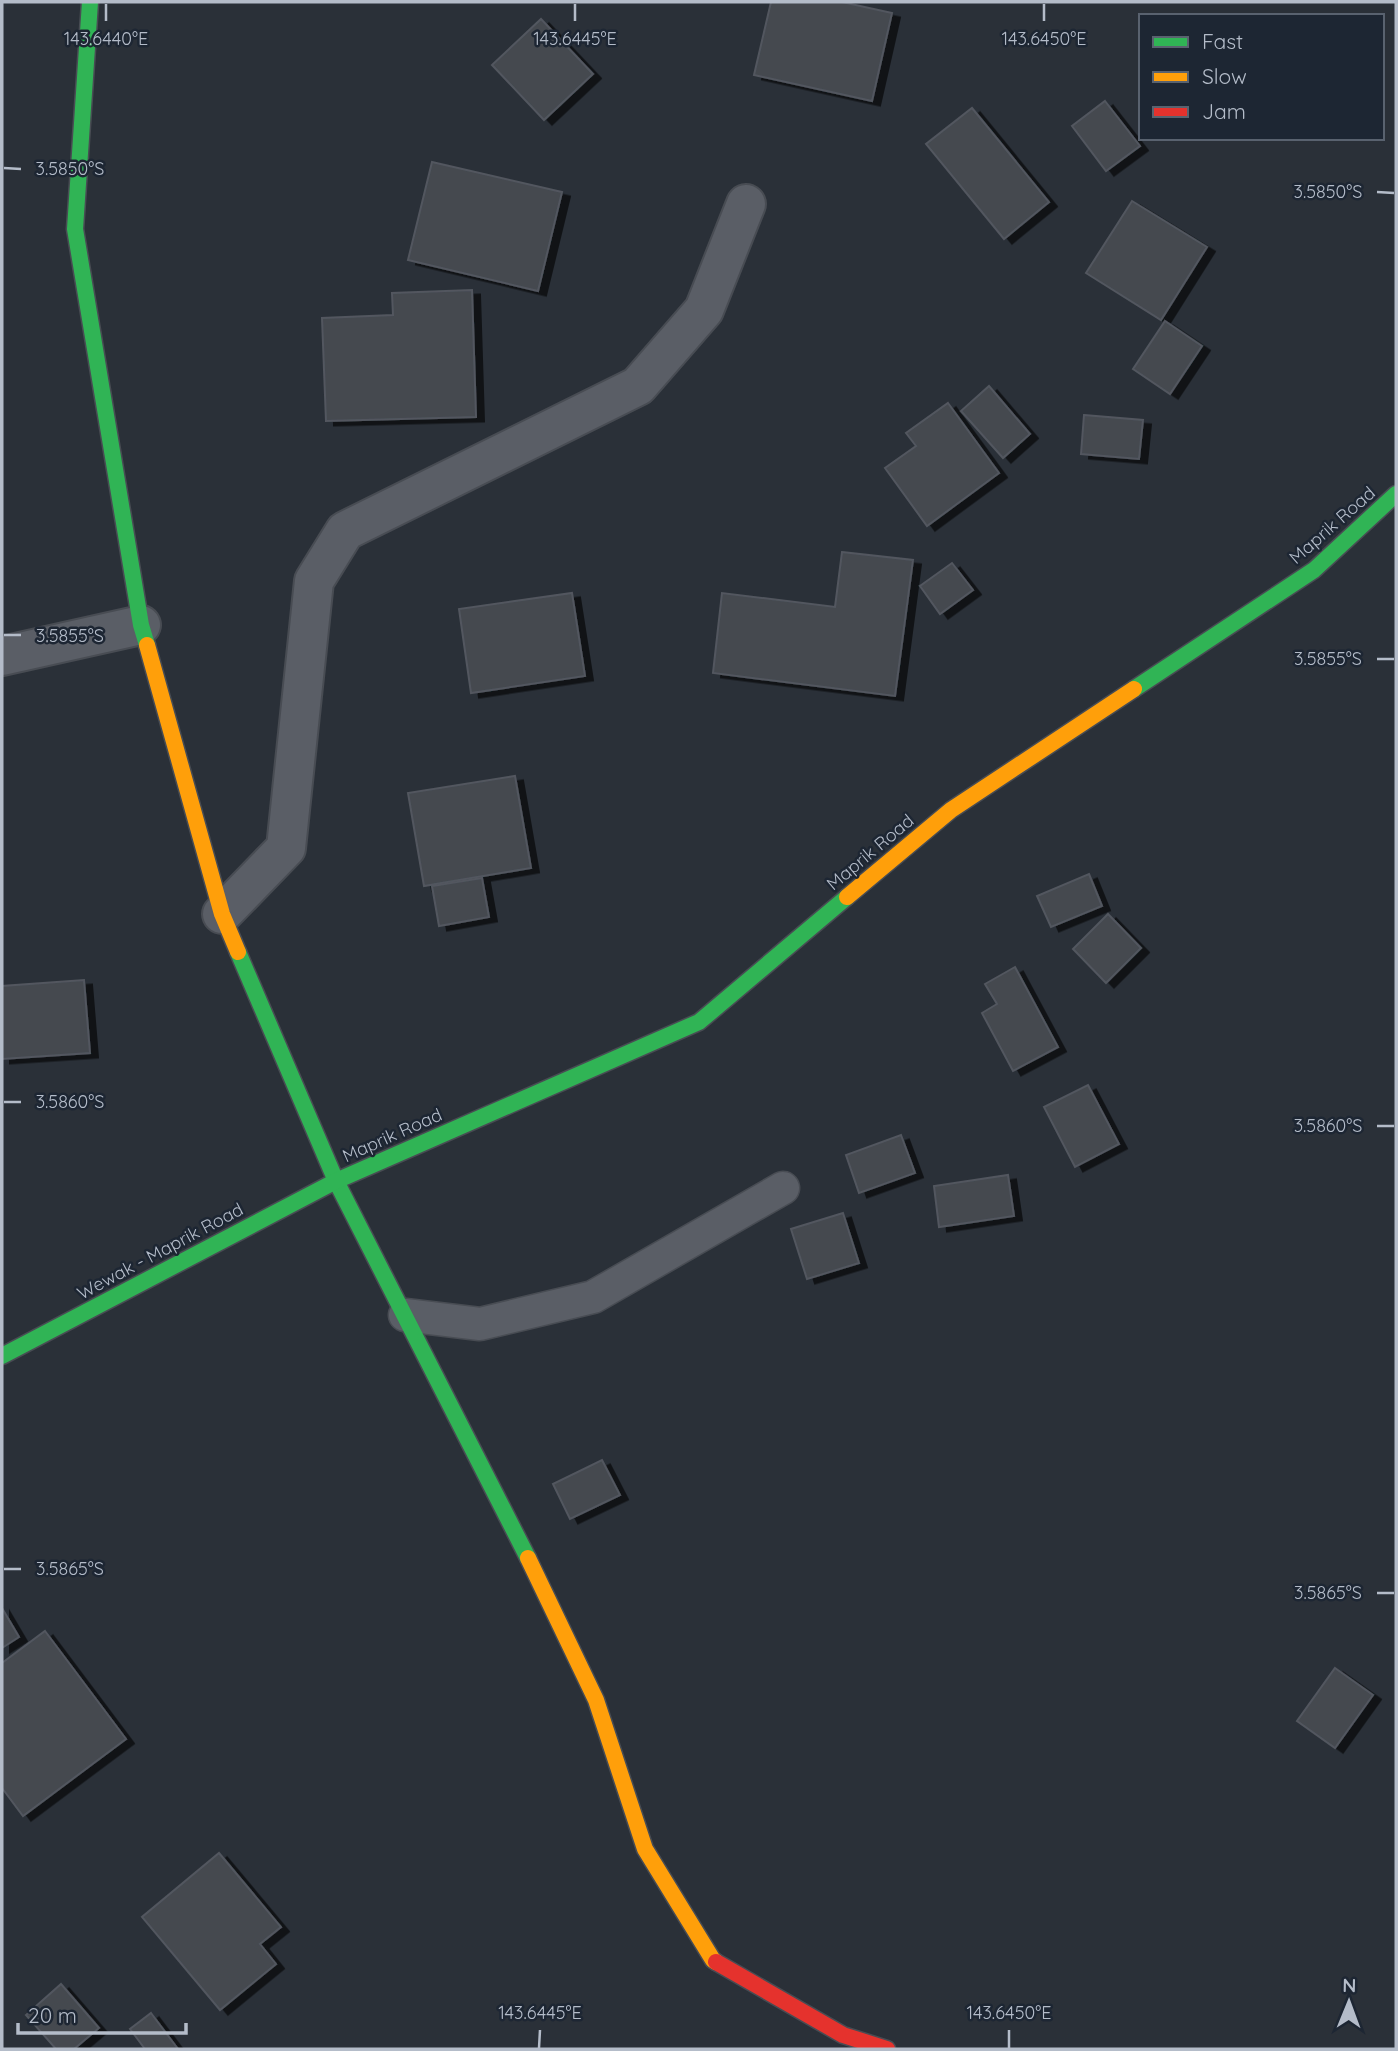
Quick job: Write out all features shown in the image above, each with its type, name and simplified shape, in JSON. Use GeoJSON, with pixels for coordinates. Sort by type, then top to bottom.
{"type":"FeatureCollection","features":[{"type":"Feature","properties":{"kind":"street"},"geometry":{"type":"LineString","coordinates":[[90,2],[75,229],[141,625],[222,914],[336,1181],[502,1505],[596,1700],[645,1849],[713,1960],[843,2035],[887,2049]]}},
{"type":"Feature","properties":{"kind":"street"},"geometry":{"type":"LineString","coordinates":[[222,914],[286,848],[314,581],[345,531],[638,386],[704,310],[746,204]]}},
{"type":"Feature","properties":{"kind":"street","name":"Maprik Road"},"geometry":{"type":"LineString","coordinates":[[336,1181],[699,1022],[951,810],[1314,570],[1396,494]]}},
{"type":"Feature","properties":{"kind":"street"},"geometry":{"type":"LineString","coordinates":[[2,656],[141,625]]}},
{"type":"Feature","properties":{"kind":"street","name":"Wewak - Maprik Road"},"geometry":{"type":"LineString","coordinates":[[2,1356],[336,1181]]}},
{"type":"Feature","properties":{"kind":"lane"},"geometry":{"type":"LineString","coordinates":[[405,1315],[480,1324],[593,1297],[783,1188]]}},
{"type":"Feature","properties":{"kind":"building"},"geometry":{"type":"Polygon","coordinates":[[[771,2],[842,2],[892,13],[872,101],[754,75],[771,2]]]}},
{"type":"Feature","properties":{"kind":"building"},"geometry":{"type":"Polygon","coordinates":[[[541,19],[593,74],[544,120],[492,65],[541,19]]]}},
{"type":"Feature","properties":{"kind":"building"},"geometry":{"type":"Polygon","coordinates":[[[1105,101],[1140,146],[1106,171],[1072,126],[1105,101]]]}},
{"type":"Feature","properties":{"kind":"building"},"geometry":{"type":"Polygon","coordinates":[[[972,108],[1049,202],[1004,239],[926,144],[972,108]]]}},
{"type":"Feature","properties":{"kind":"building"},"geometry":{"type":"Polygon","coordinates":[[[432,162],[562,192],[538,291],[408,260],[432,162]]]}},
{"type":"Feature","properties":{"kind":"building"},"geometry":{"type":"Polygon","coordinates":[[[1132,201],[1207,247],[1161,320],[1086,273],[1132,201]]]}},
{"type":"Feature","properties":{"kind":"building"},"geometry":{"type":"Polygon","coordinates":[[[472,290],[476,417],[326,421],[322,318],[393,315],[392,293],[472,290]]]}},
{"type":"Feature","properties":{"kind":"building"},"geometry":{"type":"Polygon","coordinates":[[[1165,321],[1202,346],[1170,394],[1133,369],[1165,321]]]}},
{"type":"Feature","properties":{"kind":"building"},"geometry":{"type":"Polygon","coordinates":[[[989,386],[1030,434],[1003,458],[961,411],[989,386]]]}},
{"type":"Feature","properties":{"kind":"building"},"geometry":{"type":"Polygon","coordinates":[[[948,403],[999,473],[927,526],[885,468],[916,446],[906,433],[948,403]]]}},
{"type":"Feature","properties":{"kind":"building"},"geometry":{"type":"Polygon","coordinates":[[[1084,415],[1143,420],[1139,459],[1081,454],[1084,415]]]}},
{"type":"Feature","properties":{"kind":"building"},"geometry":{"type":"Polygon","coordinates":[[[842,552],[913,560],[895,696],[713,673],[722,593],[835,607],[842,552]]]}},
{"type":"Feature","properties":{"kind":"building"},"geometry":{"type":"Polygon","coordinates":[[[952,563],[973,590],[940,614],[920,586],[952,563]]]}},
{"type":"Feature","properties":{"kind":"building"},"geometry":{"type":"Polygon","coordinates":[[[572,593],[585,676],[471,693],[459,609],[572,593]]]}},
{"type":"Feature","properties":{"kind":"building"},"geometry":{"type":"Polygon","coordinates":[[[515,776],[531,868],[424,886],[408,793],[515,776]]]}},
{"type":"Feature","properties":{"kind":"building"},"geometry":{"type":"Polygon","coordinates":[[[1089,874],[1102,906],[1051,927],[1037,896],[1089,874]]]}},
{"type":"Feature","properties":{"kind":"building"},"geometry":{"type":"Polygon","coordinates":[[[482,878],[489,917],[439,926],[432,886],[482,878]]]}},
{"type":"Feature","properties":{"kind":"building"},"geometry":{"type":"Polygon","coordinates":[[[1108,914],[1141,948],[1106,983],[1073,949],[1108,914]]]}},
{"type":"Feature","properties":{"kind":"building"},"geometry":{"type":"Polygon","coordinates":[[[1015,967],[1058,1047],[1013,1071],[982,1013],[997,1004],[985,984],[1015,967]]]}},
{"type":"Feature","properties":{"kind":"building"},"geometry":{"type":"Polygon","coordinates":[[[84,980],[90,1053],[2,1059],[2,986],[84,980]]]}},
{"type":"Feature","properties":{"kind":"building"},"geometry":{"type":"Polygon","coordinates":[[[1088,1085],[1119,1144],[1075,1167],[1044,1107],[1088,1085]]]}},
{"type":"Feature","properties":{"kind":"building"},"geometry":{"type":"Polygon","coordinates":[[[901,1135],[915,1173],[859,1193],[846,1155],[901,1135]]]}},
{"type":"Feature","properties":{"kind":"building"},"geometry":{"type":"Polygon","coordinates":[[[1008,1175],[1014,1216],[939,1227],[934,1186],[1008,1175]]]}},
{"type":"Feature","properties":{"kind":"building"},"geometry":{"type":"Polygon","coordinates":[[[843,1213],[859,1263],[807,1279],[791,1229],[843,1213]]]}},
{"type":"Feature","properties":{"kind":"building"},"geometry":{"type":"Polygon","coordinates":[[[602,1460],[620,1495],[570,1519],[553,1484],[602,1460]]]}},
{"type":"Feature","properties":{"kind":"building"},"geometry":{"type":"Polygon","coordinates":[[[2,1608],[19,1637],[2,1648],[2,1608]]]}},
{"type":"Feature","properties":{"kind":"building"},"geometry":{"type":"Polygon","coordinates":[[[45,1631],[126,1739],[23,1816],[2,1788],[2,1663],[45,1631]]]}},
{"type":"Feature","properties":{"kind":"building"},"geometry":{"type":"Polygon","coordinates":[[[1335,1668],[1373,1695],[1335,1748],[1297,1721],[1335,1668]]]}},
{"type":"Feature","properties":{"kind":"building"},"geometry":{"type":"Polygon","coordinates":[[[219,1853],[281,1927],[260,1944],[276,1964],[220,2010],[142,1917],[219,1853]]]}},
{"type":"Feature","properties":{"kind":"building"},"geometry":{"type":"Polygon","coordinates":[[[61,1984],[99,2028],[74,2049],[56,2049],[26,2015],[61,1984]]]}},
{"type":"Feature","properties":{"kind":"building"},"geometry":{"type":"Polygon","coordinates":[[[151,2013],[178,2049],[145,2049],[130,2029],[151,2013]]]}},
{"type":"Feature","properties":{"kind":"traffic: fast"},"geometry":{"type":"LineString","coordinates":[[90,2],[75,229],[141,625],[147,645]]}},
{"type":"Feature","properties":{"kind":"traffic: fast"},"geometry":{"type":"LineString","coordinates":[[1134,689],[1314,570],[1396,494]]}},
{"type":"Feature","properties":{"kind":"traffic: fast"},"geometry":{"type":"LineString","coordinates":[[2,1356],[336,1181],[699,1022],[847,897]]}},
{"type":"Feature","properties":{"kind":"traffic: fast"},"geometry":{"type":"LineString","coordinates":[[238,952],[336,1181],[528,1558]]}},
{"type":"Feature","properties":{"kind":"traffic: slow"},"geometry":{"type":"LineString","coordinates":[[147,645],[222,914],[238,952]]}},
{"type":"Feature","properties":{"kind":"traffic: slow"},"geometry":{"type":"LineString","coordinates":[[847,897],[951,810],[1134,689]]}},
{"type":"Feature","properties":{"kind":"traffic: slow"},"geometry":{"type":"LineString","coordinates":[[528,1558],[596,1700],[645,1849],[716,1962]]}},
{"type":"Feature","properties":{"kind":"traffic: jam"},"geometry":{"type":"LineString","coordinates":[[716,1962],[843,2035],[887,2049]]}}]}
